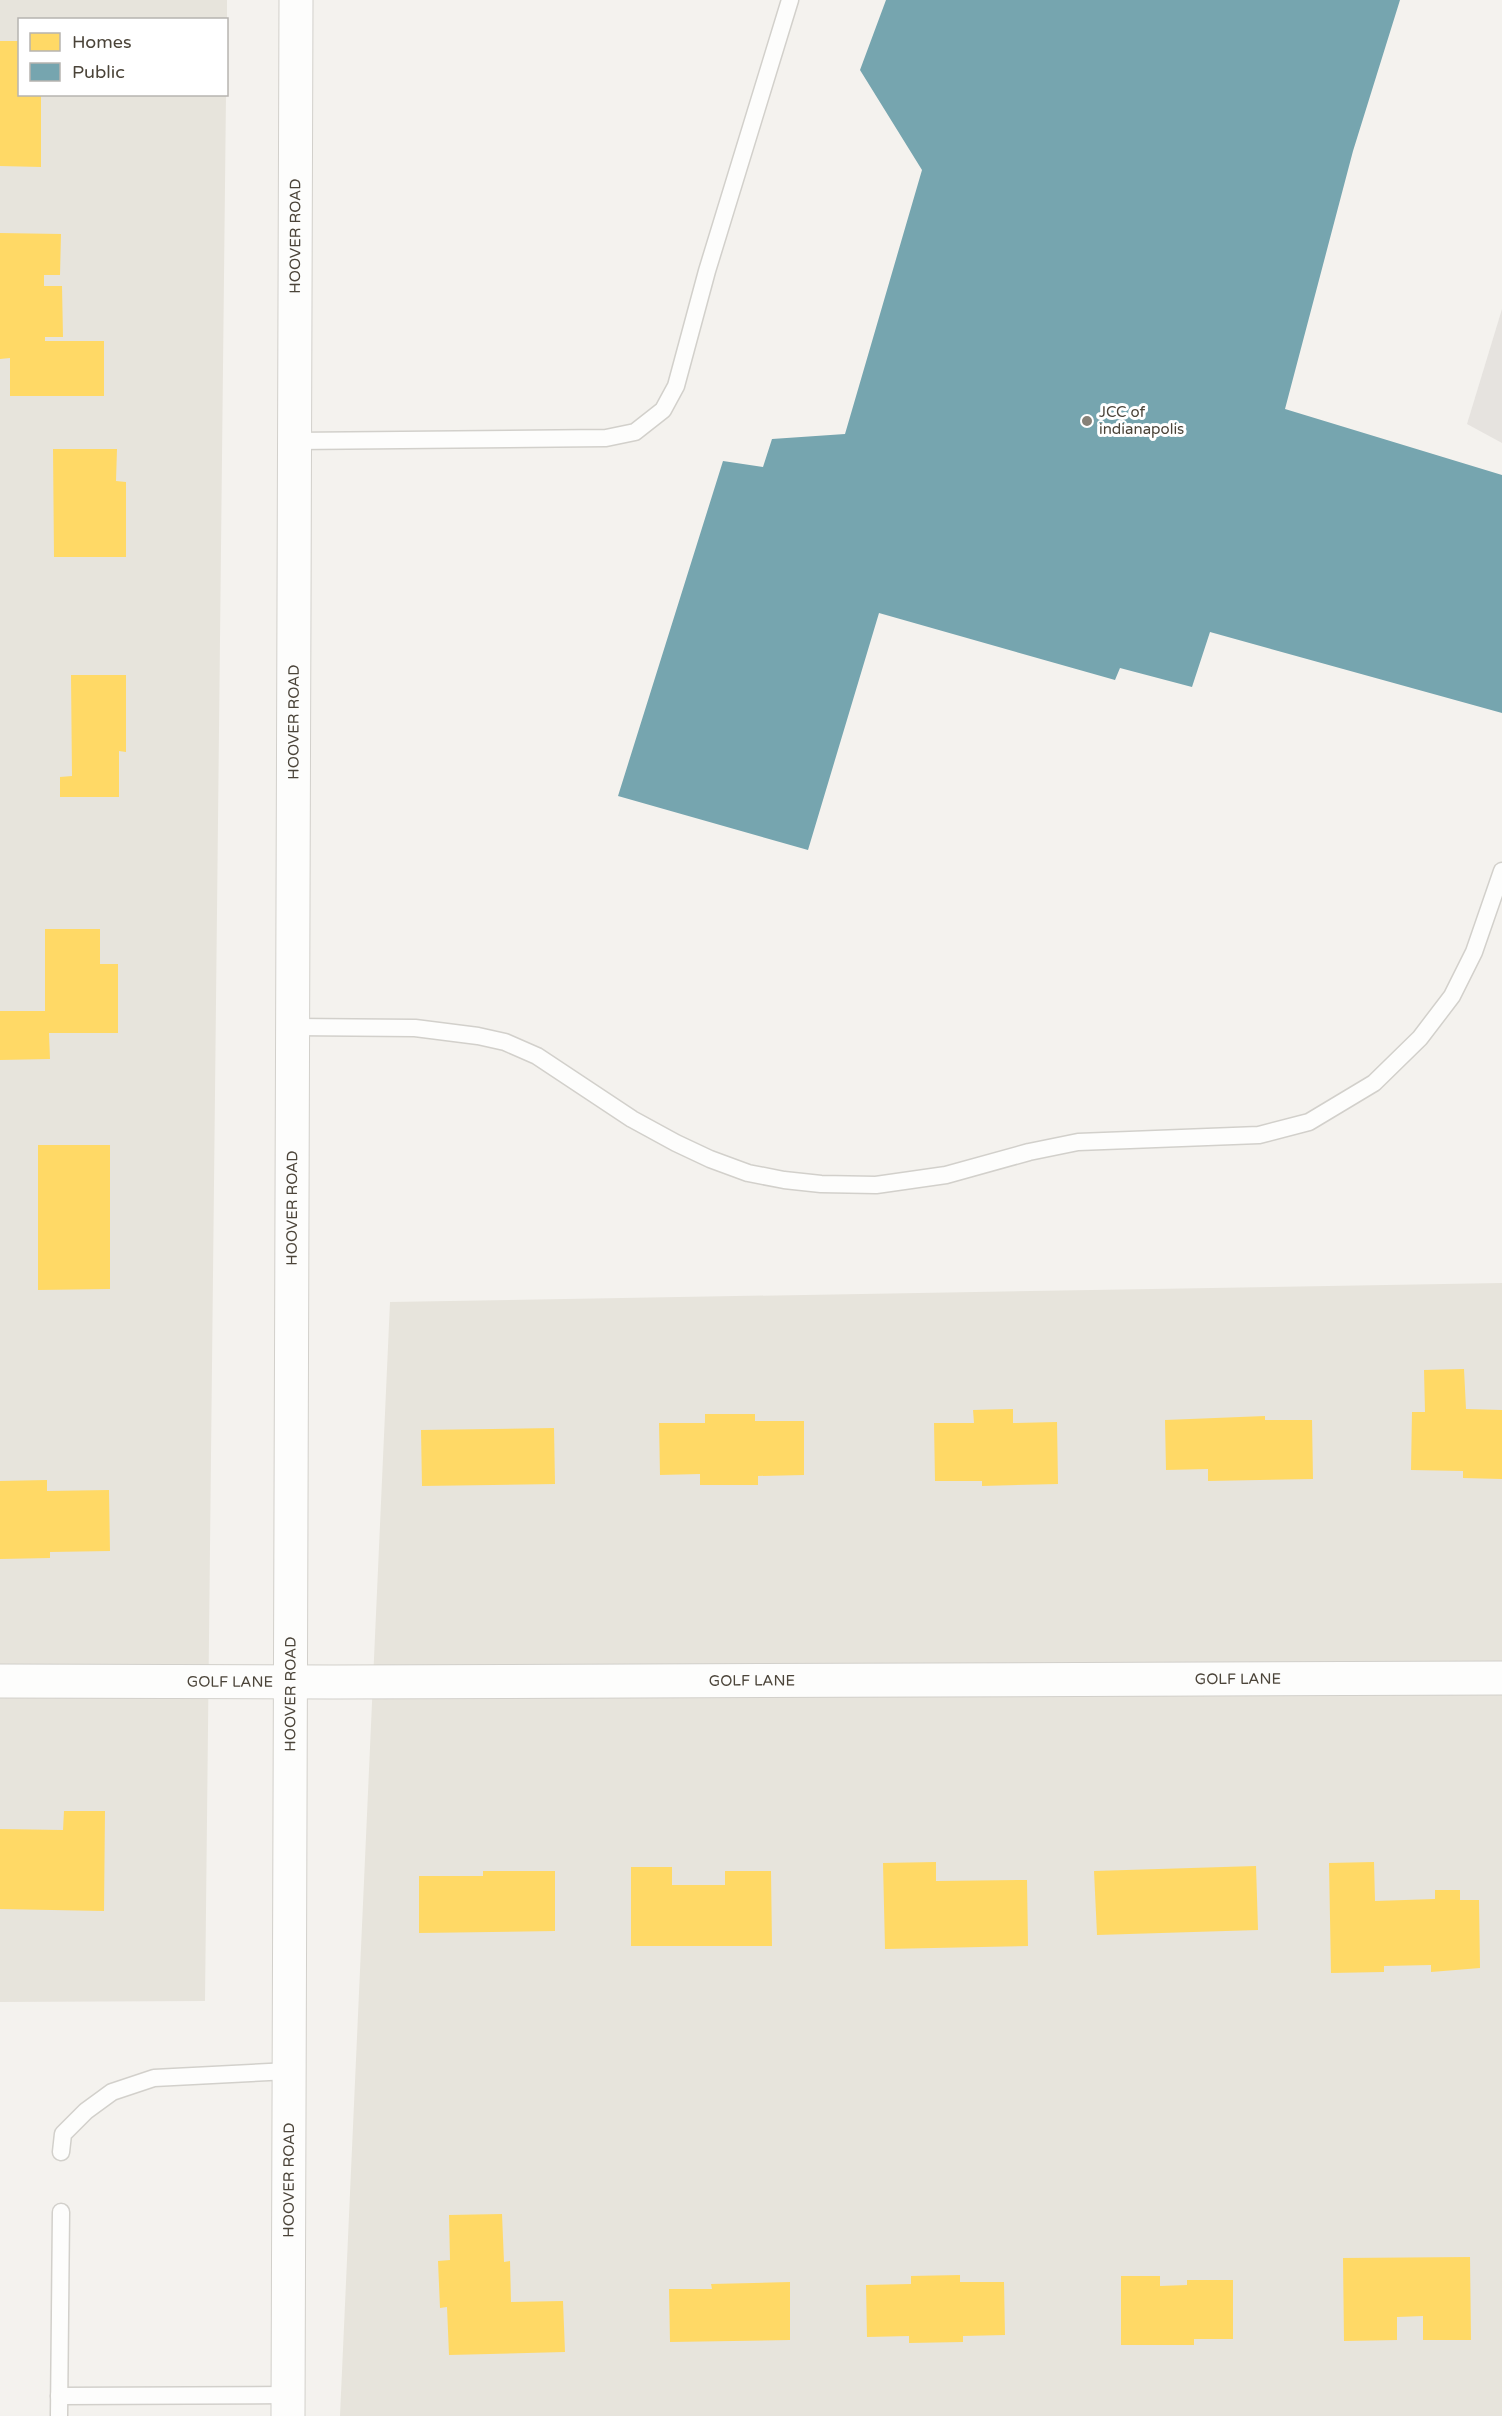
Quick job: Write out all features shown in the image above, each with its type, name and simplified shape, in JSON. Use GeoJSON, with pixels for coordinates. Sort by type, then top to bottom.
{"type":"FeatureCollection","features":[{"type":"Feature","properties":{"kind":"street","name":"HOOVER ROAD"},"geometry":{"type":"LineString","coordinates":[[288,2406],[296,0]]}},
{"type":"Feature","properties":{"kind":"street","name":"GOLF LANE"},"geometry":{"type":"LineString","coordinates":[[0,1681],[1502,1678]]}},
{"type":"Feature","properties":{"kind":"lane"},"geometry":{"type":"LineString","coordinates":[[294,441],[606,438],[635,432],[663,410],[676,386],[707,271],[790,0]]}},
{"type":"Feature","properties":{"kind":"lane"},"geometry":{"type":"LineString","coordinates":[[293,1027],[416,1028],[468,1034],[505,1042],[537,1056],[632,1119],[710,1159],[748,1173],[784,1180],[821,1184],[876,1185],[946,1175],[1029,1152],[1078,1142],[1259,1135],[1309,1122],[1374,1083],[1420,1038],[1452,996],[1474,952],[1502,871]]}},
{"type":"Feature","properties":{"kind":"lane"},"geometry":{"type":"LineString","coordinates":[[61,2152],[63,2134],[86,2110],[112,2092],[154,2078],[289,2071]]}},
{"type":"Feature","properties":{"kind":"lane"},"geometry":{"type":"LineString","coordinates":[[59,2416],[61,2212]]}},
{"type":"Feature","properties":{"kind":"lane"},"geometry":{"type":"LineString","coordinates":[[60,2396],[288,2406]]}},
{"type":"Feature","properties":{"kind":"shaded area"},"geometry":{"type":"Polygon","coordinates":[[[0,0],[227,0],[227,18],[18,18],[18,96],[226,96],[205,2001],[0,2002],[0,0]]]}},
{"type":"Feature","properties":{"kind":"shaded area"},"geometry":{"type":"Polygon","coordinates":[[[1502,309],[1502,443],[1467,424],[1502,309]]]}},
{"type":"Feature","properties":{"kind":"shaded area"},"geometry":{"type":"Polygon","coordinates":[[[1502,1283],[1502,2416],[340,2416],[390,1302],[1502,1283]]]}},
{"type":"Feature","properties":{"kind":"building: Homes"},"geometry":{"type":"Polygon","coordinates":[[[0,41],[18,41],[18,96],[41,96],[41,167],[0,166],[0,41]]]}},
{"type":"Feature","properties":{"kind":"building: Homes"},"geometry":{"type":"Polygon","coordinates":[[[0,233],[61,234],[60,275],[44,275],[44,286],[62,286],[63,337],[45,337],[45,341],[104,341],[104,396],[10,396],[10,358],[0,359],[0,233]]]}},
{"type":"Feature","properties":{"kind":"building: Homes"},"geometry":{"type":"Polygon","coordinates":[[[53,449],[117,449],[116,481],[126,482],[126,557],[54,557],[53,449]]]}},
{"type":"Feature","properties":{"kind":"building: Homes"},"geometry":{"type":"Polygon","coordinates":[[[71,675],[126,675],[126,752],[119,751],[119,797],[60,797],[60,777],[72,776],[71,675]]]}},
{"type":"Feature","properties":{"kind":"building: Homes"},"geometry":{"type":"Polygon","coordinates":[[[45,929],[100,929],[100,964],[118,964],[118,1033],[49,1033],[50,1059],[0,1060],[0,1011],[45,1011],[45,929]]]}},
{"type":"Feature","properties":{"kind":"building: Homes"},"geometry":{"type":"Polygon","coordinates":[[[38,1145],[110,1145],[110,1289],[38,1290],[38,1145]]]}},
{"type":"Feature","properties":{"kind":"building: Homes"},"geometry":{"type":"Polygon","coordinates":[[[1464,1369],[1466,1409],[1502,1410],[1502,1479],[1463,1478],[1463,1471],[1411,1470],[1412,1412],[1425,1412],[1424,1370],[1464,1369]]]}},
{"type":"Feature","properties":{"kind":"building: Homes"},"geometry":{"type":"Polygon","coordinates":[[[1013,1409],[1013,1423],[1057,1422],[1058,1484],[982,1486],[982,1481],[935,1481],[934,1423],[974,1423],[973,1410],[1013,1409]]]}},
{"type":"Feature","properties":{"kind":"building: Homes"},"geometry":{"type":"Polygon","coordinates":[[[705,1414],[755,1414],[755,1421],[804,1421],[804,1475],[758,1476],[758,1485],[700,1485],[700,1474],[660,1475],[659,1423],[705,1423],[705,1414]]]}},
{"type":"Feature","properties":{"kind":"building: Homes"},"geometry":{"type":"Polygon","coordinates":[[[1265,1416],[1265,1420],[1312,1420],[1313,1479],[1208,1481],[1208,1469],[1166,1470],[1165,1420],[1265,1416]]]}},
{"type":"Feature","properties":{"kind":"building: Homes"},"geometry":{"type":"Polygon","coordinates":[[[554,1428],[555,1484],[422,1486],[421,1430],[554,1428]]]}},
{"type":"Feature","properties":{"kind":"building: Homes"},"geometry":{"type":"Polygon","coordinates":[[[47,1480],[47,1491],[109,1490],[110,1551],[50,1552],[50,1558],[0,1559],[0,1481],[47,1480]]]}},
{"type":"Feature","properties":{"kind":"building: Homes"},"geometry":{"type":"Polygon","coordinates":[[[64,1811],[105,1811],[104,1911],[0,1909],[0,1829],[63,1830],[64,1811]]]}},
{"type":"Feature","properties":{"kind":"building: Homes"},"geometry":{"type":"Polygon","coordinates":[[[936,1862],[936,1881],[1027,1880],[1028,1946],[885,1949],[883,1863],[936,1862]]]}},
{"type":"Feature","properties":{"kind":"building: Homes"},"geometry":{"type":"Polygon","coordinates":[[[1374,1862],[1375,1901],[1435,1899],[1435,1890],[1460,1890],[1460,1900],[1479,1900],[1480,1968],[1431,1972],[1431,1965],[1384,1966],[1384,1972],[1331,1973],[1329,1863],[1374,1862]]]}},
{"type":"Feature","properties":{"kind":"building: Homes"},"geometry":{"type":"Polygon","coordinates":[[[1256,1866],[1258,1930],[1097,1935],[1094,1871],[1256,1866]]]}},
{"type":"Feature","properties":{"kind":"building: Homes"},"geometry":{"type":"Polygon","coordinates":[[[631,1867],[672,1867],[672,1885],[725,1885],[725,1871],[771,1871],[772,1946],[631,1946],[631,1867]]]}},
{"type":"Feature","properties":{"kind":"building: Homes"},"geometry":{"type":"Polygon","coordinates":[[[483,1871],[555,1871],[555,1931],[419,1933],[419,1876],[483,1876],[483,1871]]]}},
{"type":"Feature","properties":{"kind":"building: Homes"},"geometry":{"type":"Polygon","coordinates":[[[502,2214],[504,2262],[510,2261],[511,2302],[563,2301],[565,2352],[449,2355],[447,2307],[440,2308],[438,2261],[450,2260],[449,2215],[502,2214]]]}},
{"type":"Feature","properties":{"kind":"building: Homes"},"geometry":{"type":"Polygon","coordinates":[[[1470,2257],[1471,2340],[1423,2340],[1423,2316],[1397,2317],[1397,2340],[1344,2341],[1343,2258],[1470,2257]]]}},
{"type":"Feature","properties":{"kind":"building: Homes"},"geometry":{"type":"Polygon","coordinates":[[[960,2275],[960,2282],[1004,2282],[1005,2335],[963,2336],[963,2342],[909,2343],[909,2336],[867,2337],[866,2285],[911,2284],[911,2276],[960,2275]]]}},
{"type":"Feature","properties":{"kind":"building: Homes"},"geometry":{"type":"Polygon","coordinates":[[[1121,2276],[1160,2276],[1160,2286],[1187,2285],[1187,2280],[1233,2280],[1233,2339],[1194,2339],[1194,2345],[1121,2345],[1121,2276]]]}},
{"type":"Feature","properties":{"kind":"building: Homes"},"geometry":{"type":"Polygon","coordinates":[[[790,2282],[790,2340],[670,2342],[669,2289],[712,2289],[711,2284],[790,2282]]]}},
{"type":"Feature","properties":{"kind":"building: Public","name":"JCC of indianapolis"},"geometry":{"type":"Polygon","coordinates":[[[886,0],[1400,0],[1353,151],[1285,409],[1502,475],[1502,713],[1210,632],[1192,687],[1120,668],[1115,680],[879,613],[808,850],[618,796],[723,461],[763,467],[772,439],[845,434],[922,170],[860,70],[886,0]]]}},
{"type":"Feature","properties":{"kind":"place","name":"JCC of indianapolis"},"geometry":{"type":"Point","coordinates":[1087,421]}}]}
